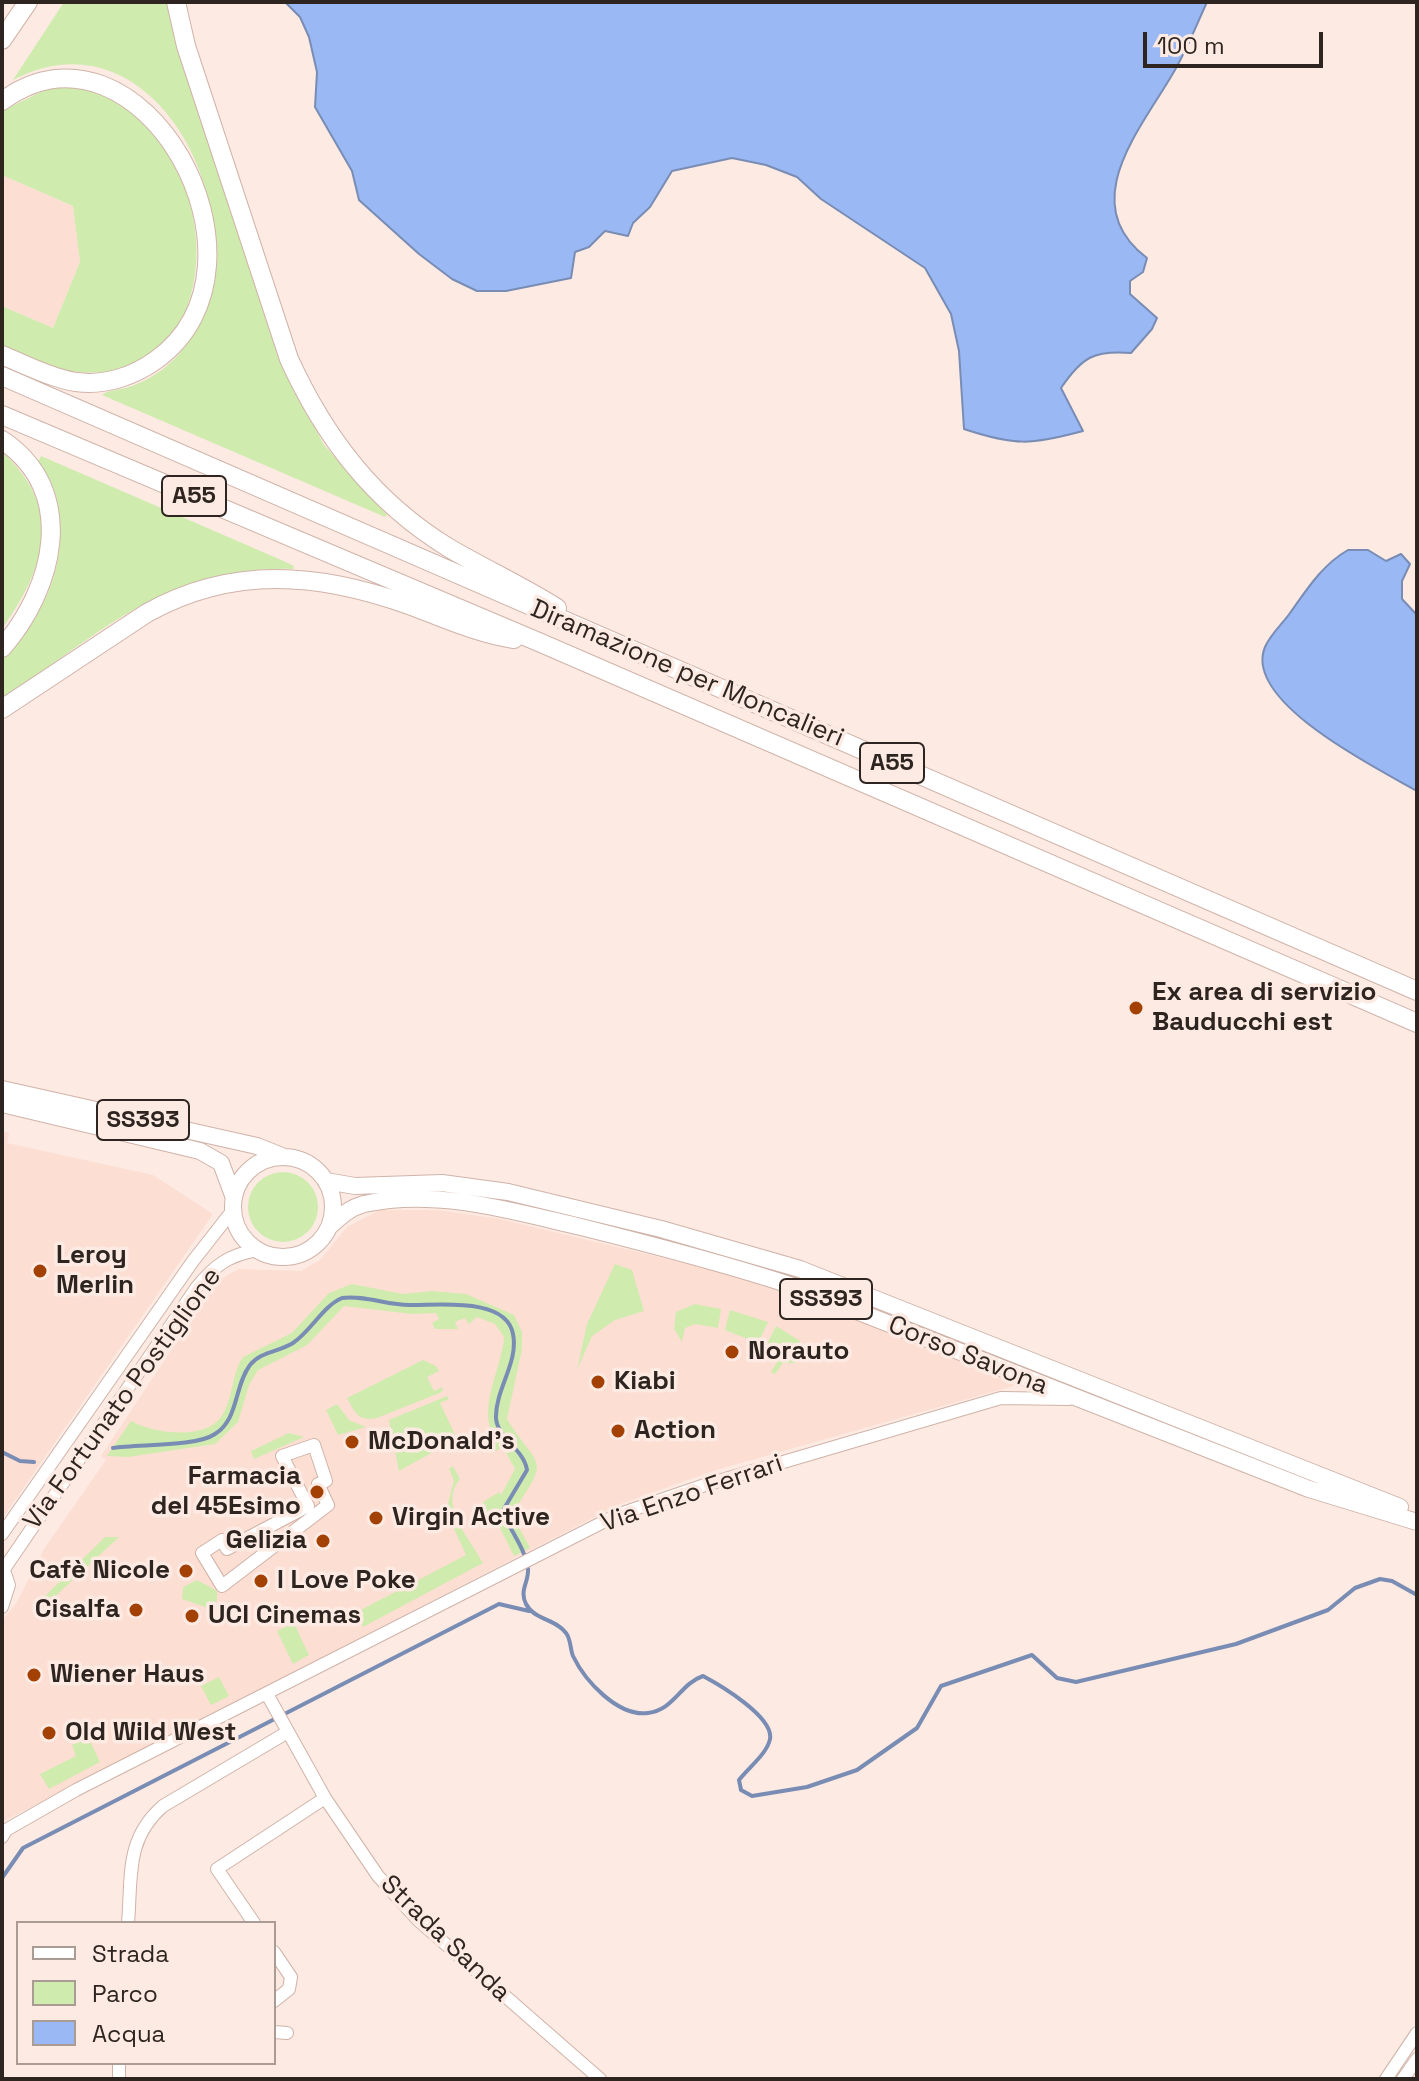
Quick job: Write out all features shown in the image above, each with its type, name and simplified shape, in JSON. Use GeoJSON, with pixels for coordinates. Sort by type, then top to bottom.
{"type":"FeatureCollection","features":[{"type":"Feature","properties":{"kind":"highway"},"geometry":{"type":"LineString","coordinates":[[2,40],[28,2]]}},
{"type":"Feature","properties":{"kind":"highway"},"geometry":{"type":"LineString","coordinates":[[176,2],[186,46],[289,359],[330,437],[353,468],[415,525],[522,586],[588,631]]}},
{"type":"Feature","properties":{"kind":"highway"},"geometry":{"type":"LineString","coordinates":[[2,101],[26,85],[63,76],[95,78],[127,93],[160,121],[183,154],[200,193],[208,236],[203,288],[193,318],[178,340],[147,367],[117,379],[79,382],[2,355]]}},
{"type":"Feature","properties":{"kind":"highway","name":"Diramazione per Moncalieri"},"geometry":{"type":"LineString","coordinates":[[2,376],[1417,991]]}},
{"type":"Feature","properties":{"kind":"highway","name":"Diramazione per Moncalieri"},"geometry":{"type":"LineString","coordinates":[[2,415],[541,643],[1417,1023]]}},
{"type":"Feature","properties":{"kind":"highway"},"geometry":{"type":"LineString","coordinates":[[2,440],[24,458],[44,487],[52,536],[44,577],[34,601],[2,648]]}},
{"type":"Feature","properties":{"kind":"highway"},"geometry":{"type":"LineString","coordinates":[[2,709],[147,613],[185,594],[229,581],[285,576],[327,582],[407,605],[487,634],[541,643]]}},
{"type":"Feature","properties":{"kind":"main road","name":"Corso Savona"},"geometry":{"type":"LineString","coordinates":[[2,1089],[257,1146],[305,1161],[326,1181],[355,1186],[410,1182],[476,1187],[732,1248],[800,1269],[1417,1522]]}},
{"type":"Feature","properties":{"kind":"main road","name":"SS393"},"geometry":{"type":"LineString","coordinates":[[2,1104],[200,1151],[221,1163],[245,1240],[257,1250]]}},
{"type":"Feature","properties":{"kind":"main road"},"geometry":{"type":"LineString","coordinates":[[233,1204],[250,1168],[282,1156]]}},
{"type":"Feature","properties":{"kind":"main road"},"geometry":{"type":"LineString","coordinates":[[326,1181],[332,1196],[329,1227]]}},
{"type":"Feature","properties":{"kind":"main road","name":"Corso Savona"},"geometry":{"type":"LineString","coordinates":[[257,1250],[284,1257],[298,1254],[311,1248],[346,1212],[361,1205],[406,1199],[472,1203],[518,1212],[656,1245],[793,1286],[1076,1399],[1311,1481],[1417,1514]]}},
{"type":"Feature","properties":{"kind":"main road"},"geometry":{"type":"LineString","coordinates":[[1311,1481],[1417,1503]]}},
{"type":"Feature","properties":{"kind":"main road"},"geometry":{"type":"LineString","coordinates":[[1311,1481],[1417,1533]]}},
{"type":"Feature","properties":{"kind":"street","name":"Via Fortunato Postiglione"},"geometry":{"type":"LineString","coordinates":[[2,1534],[233,1204]]}},
{"type":"Feature","properties":{"kind":"street","name":"Via Fortunato Postiglione"},"geometry":{"type":"LineString","coordinates":[[3,1567],[197,1287],[216,1265],[228,1257],[257,1250]]}},
{"type":"Feature","properties":{"kind":"street","name":"Via Enzo Ferrari"},"geometry":{"type":"LineString","coordinates":[[2,1837],[6,1830],[76,1790],[640,1505],[1012,1396],[1076,1399]]}},
{"type":"Feature","properties":{"kind":"street"},"geometry":{"type":"LineString","coordinates":[[314,1445],[326,1481],[318,1484],[328,1505],[222,1586],[202,1553],[222,1540],[227,1549],[308,1506],[282,1456],[314,1445]]}},
{"type":"Feature","properties":{"kind":"street"},"geometry":{"type":"LineString","coordinates":[[2,1607],[9,1585],[3,1567]]}},
{"type":"Feature","properties":{"kind":"street","name":"Strada Sanda"},"geometry":{"type":"LineString","coordinates":[[267,1694],[284,1730],[325,1798],[378,1876],[418,1920],[600,2079]]}},
{"type":"Feature","properties":{"kind":"street"},"geometry":{"type":"LineString","coordinates":[[128,1921],[134,1845],[149,1819],[163,1806],[284,1730]]}},
{"type":"Feature","properties":{"kind":"street"},"geometry":{"type":"LineString","coordinates":[[253,1921],[217,1869],[325,1798]]}},
{"type":"Feature","properties":{"kind":"street"},"geometry":{"type":"LineString","coordinates":[[276,1955],[291,1977],[289,1989],[276,1999]]}},
{"type":"Feature","properties":{"kind":"street"},"geometry":{"type":"LineString","coordinates":[[1386,2079],[1417,2033]]}},
{"type":"Feature","properties":{"kind":"street"},"geometry":{"type":"LineString","coordinates":[[1403,2079],[1417,2059]]}},
{"type":"Feature","properties":{"kind":"shaded area"},"geometry":{"type":"Polygon","coordinates":[[[2,175],[73,206],[80,262],[53,328],[2,306],[2,175]]]}},
{"type":"Feature","properties":{"kind":"shaded area"},"geometry":{"type":"Polygon","coordinates":[[[2,1131],[9,1133],[7,1143],[153,1175],[213,1214],[2,1519],[2,1131]]]}},
{"type":"Feature","properties":{"kind":"shaded area"},"geometry":{"type":"Polygon","coordinates":[[[380,1210],[438,1210],[500,1219],[738,1276],[856,1317],[1017,1385],[716,1470],[618,1505],[2,1822],[2,1621],[17,1602],[44,1549],[106,1460],[101,1456],[217,1281],[239,1269],[301,1271],[320,1260],[347,1227],[380,1210]]]}},
{"type":"Feature","properties":{"kind":"green space"},"geometry":{"type":"Polygon","coordinates":[[[64,2],[167,2],[180,57],[279,360],[324,445],[387,515],[385,517],[102,395],[156,374],[185,347],[210,291],[214,239],[205,186],[184,138],[152,98],[112,72],[65,65],[13,80],[64,2]]]}},
{"type":"Feature","properties":{"kind":"green space"},"geometry":{"type":"Polygon","coordinates":[[[51,87],[94,88],[143,118],[174,160],[192,210],[196,261],[187,309],[162,347],[122,369],[65,370],[2,347],[2,306],[53,328],[80,262],[73,206],[2,175],[2,111],[51,87]]]}},
{"type":"Feature","properties":{"kind":"green space"},"geometry":{"type":"Polygon","coordinates":[[[2,452],[22,473],[35,495],[41,517],[42,539],[29,584],[2,629],[2,452]]]}},
{"type":"Feature","properties":{"kind":"green space"},"geometry":{"type":"Polygon","coordinates":[[[41,456],[279,559],[294,566],[293,569],[248,571],[208,578],[171,591],[104,628],[2,698],[2,660],[41,607],[57,566],[60,523],[57,502],[38,462],[41,456]]]}},
{"type":"Feature","properties":{"kind":"green space"},"geometry":{"type":"Polygon","coordinates":[[[276,1172],[290,1172],[303,1177],[313,1187],[318,1207],[313,1227],[303,1237],[290,1242],[276,1242],[263,1237],[253,1227],[248,1214],[248,1200],[253,1187],[263,1177],[276,1172]]]}},
{"type":"Feature","properties":{"kind":"green space"},"geometry":{"type":"Polygon","coordinates":[[[615,1264],[632,1270],[644,1311],[615,1320],[592,1336],[577,1370],[587,1324],[615,1264]]]}},
{"type":"Feature","properties":{"kind":"green space"},"geometry":{"type":"Polygon","coordinates":[[[352,1284],[403,1294],[432,1291],[466,1294],[514,1315],[522,1332],[522,1349],[507,1419],[533,1456],[536,1471],[512,1514],[530,1548],[514,1556],[492,1512],[488,1514],[483,1502],[499,1492],[501,1495],[515,1469],[503,1447],[492,1453],[488,1444],[495,1437],[490,1426],[489,1402],[504,1337],[495,1324],[477,1317],[469,1324],[465,1318],[455,1322],[458,1329],[435,1329],[432,1323],[439,1319],[436,1313],[412,1314],[344,1306],[307,1345],[258,1370],[249,1385],[238,1422],[215,1444],[128,1457],[107,1456],[131,1421],[152,1429],[178,1432],[191,1432],[213,1425],[225,1411],[243,1357],[292,1333],[329,1293],[352,1284]]]}},
{"type":"Feature","properties":{"kind":"green space"},"geometry":{"type":"Polygon","coordinates":[[[695,1304],[721,1309],[718,1328],[695,1324],[685,1328],[682,1342],[674,1329],[676,1312],[695,1304]]]}},
{"type":"Feature","properties":{"kind":"green space"},"geometry":{"type":"Polygon","coordinates":[[[730,1310],[768,1322],[758,1343],[725,1330],[730,1310]]]}},
{"type":"Feature","properties":{"kind":"green space"},"geometry":{"type":"Polygon","coordinates":[[[776,1326],[800,1341],[805,1355],[796,1363],[783,1363],[775,1374],[771,1372],[781,1356],[766,1346],[776,1326]]]}},
{"type":"Feature","properties":{"kind":"green space"},"geometry":{"type":"Polygon","coordinates":[[[423,1360],[436,1366],[439,1371],[427,1377],[434,1391],[443,1387],[442,1392],[377,1418],[366,1419],[355,1412],[347,1398],[423,1360]]]}},
{"type":"Feature","properties":{"kind":"green space"},"geometry":{"type":"Polygon","coordinates":[[[447,1396],[449,1399],[440,1403],[457,1439],[399,1471],[389,1420],[447,1396]]]}},
{"type":"Feature","properties":{"kind":"green space"},"geometry":{"type":"Polygon","coordinates":[[[337,1404],[349,1420],[366,1427],[338,1435],[326,1410],[337,1404]]]}},
{"type":"Feature","properties":{"kind":"green space"},"geometry":{"type":"Polygon","coordinates":[[[289,1433],[304,1437],[254,1459],[251,1451],[289,1433]]]}},
{"type":"Feature","properties":{"kind":"green space"},"geometry":{"type":"Polygon","coordinates":[[[453,1466],[460,1479],[454,1489],[454,1511],[483,1563],[363,1627],[355,1613],[466,1555],[446,1511],[454,1481],[449,1469],[453,1466]]]}},
{"type":"Feature","properties":{"kind":"green space"},"geometry":{"type":"Polygon","coordinates":[[[105,1537],[119,1537],[34,1616],[33,1608],[105,1537]]]}},
{"type":"Feature","properties":{"kind":"green space"},"geometry":{"type":"Polygon","coordinates":[[[197,1580],[217,1591],[217,1600],[211,1609],[182,1599],[183,1587],[197,1580]]]}},
{"type":"Feature","properties":{"kind":"green space"},"geometry":{"type":"Polygon","coordinates":[[[294,1623],[309,1655],[293,1664],[277,1631],[294,1623]]]}},
{"type":"Feature","properties":{"kind":"green space"},"geometry":{"type":"Polygon","coordinates":[[[219,1677],[229,1696],[211,1705],[201,1686],[219,1677]]]}},
{"type":"Feature","properties":{"kind":"green space"},"geometry":{"type":"Polygon","coordinates":[[[88,1737],[100,1762],[49,1789],[40,1774],[76,1756],[72,1745],[88,1737]]]}},
{"type":"Feature","properties":{"kind":"water"},"geometry":{"type":"Polygon","coordinates":[[[285,2],[1207,2],[1177,66],[1131,143],[1120,167],[1115,191],[1116,214],[1126,237],[1147,258],[1143,272],[1130,281],[1130,294],[1157,318],[1152,329],[1131,353],[1107,353],[1090,358],[1076,369],[1061,388],[1083,431],[1023,442],[964,429],[959,351],[951,314],[925,268],[821,199],[797,177],[766,165],[732,158],[672,171],[650,207],[633,223],[628,236],[605,231],[589,247],[575,252],[571,278],[506,291],[477,291],[452,279],[419,254],[359,200],[352,171],[315,107],[317,72],[309,37],[300,17],[285,2]]]}},
{"type":"Feature","properties":{"kind":"water"},"geometry":{"type":"Polygon","coordinates":[[[1348,550],[1368,550],[1386,561],[1401,554],[1410,564],[1402,581],[1402,599],[1417,615],[1417,791],[1318,732],[1274,690],[1263,668],[1265,647],[1270,638],[1316,578],[1348,550]]]}},
{"type":"Feature","properties":{"kind":"waterway"},"geometry":{"type":"LineString","coordinates":[[113,1448],[181,1443],[215,1434],[228,1420],[250,1365],[259,1357],[293,1343],[342,1298],[401,1305],[468,1306],[498,1314],[508,1322],[514,1344],[499,1397],[497,1425],[521,1456],[527,1470],[502,1512],[527,1562],[526,1604],[534,1613],[562,1628],[569,1638],[573,1656],[586,1676],[604,1695],[625,1709],[637,1713],[657,1711],[703,1676],[755,1712],[764,1721],[770,1739],[761,1755],[739,1780],[741,1790],[752,1796],[807,1787],[857,1770],[917,1728],[941,1686],[1032,1655],[1057,1678],[1076,1682],[1236,1644],[1328,1610],[1355,1588],[1380,1579],[1392,1581],[1417,1595]]}},
{"type":"Feature","properties":{"kind":"waterway"},"geometry":{"type":"LineString","coordinates":[[2,1452],[20,1461],[34,1462]]}},
{"type":"Feature","properties":{"kind":"waterway"},"geometry":{"type":"LineString","coordinates":[[2,1878],[23,1848],[499,1604],[529,1611]]}},
{"type":"Feature","properties":{"kind":"place","name":"Ex area di servizio Bauducchi est"},"geometry":{"type":"Point","coordinates":[1136,1008]}},
{"type":"Feature","properties":{"kind":"place","name":"Leroy Merlin"},"geometry":{"type":"Point","coordinates":[40,1271]}},
{"type":"Feature","properties":{"kind":"place","name":"Norauto"},"geometry":{"type":"Point","coordinates":[732,1352]}},
{"type":"Feature","properties":{"kind":"place","name":"Kiabi"},"geometry":{"type":"Point","coordinates":[598,1382]}},
{"type":"Feature","properties":{"kind":"place","name":"Action"},"geometry":{"type":"Point","coordinates":[618,1431]}},
{"type":"Feature","properties":{"kind":"place","name":"McDonald's"},"geometry":{"type":"Point","coordinates":[352,1442]}},
{"type":"Feature","properties":{"kind":"place","name":"Farmacia del 45Esimo"},"geometry":{"type":"Point","coordinates":[317,1492]}},
{"type":"Feature","properties":{"kind":"place","name":"Virgin Active"},"geometry":{"type":"Point","coordinates":[376,1518]}},
{"type":"Feature","properties":{"kind":"place","name":"Gelizia"},"geometry":{"type":"Point","coordinates":[323,1541]}},
{"type":"Feature","properties":{"kind":"place","name":"Cafè Nicole"},"geometry":{"type":"Point","coordinates":[186,1571]}},
{"type":"Feature","properties":{"kind":"place","name":"I Love Poke"},"geometry":{"type":"Point","coordinates":[261,1581]}},
{"type":"Feature","properties":{"kind":"place","name":"Cisalfa"},"geometry":{"type":"Point","coordinates":[136,1610]}},
{"type":"Feature","properties":{"kind":"place","name":"UCI Cinemas"},"geometry":{"type":"Point","coordinates":[192,1616]}},
{"type":"Feature","properties":{"kind":"place","name":"Wiener Haus"},"geometry":{"type":"Point","coordinates":[34,1675]}},
{"type":"Feature","properties":{"kind":"place","name":"Old Wild West"},"geometry":{"type":"Point","coordinates":[49,1733]}}]}
